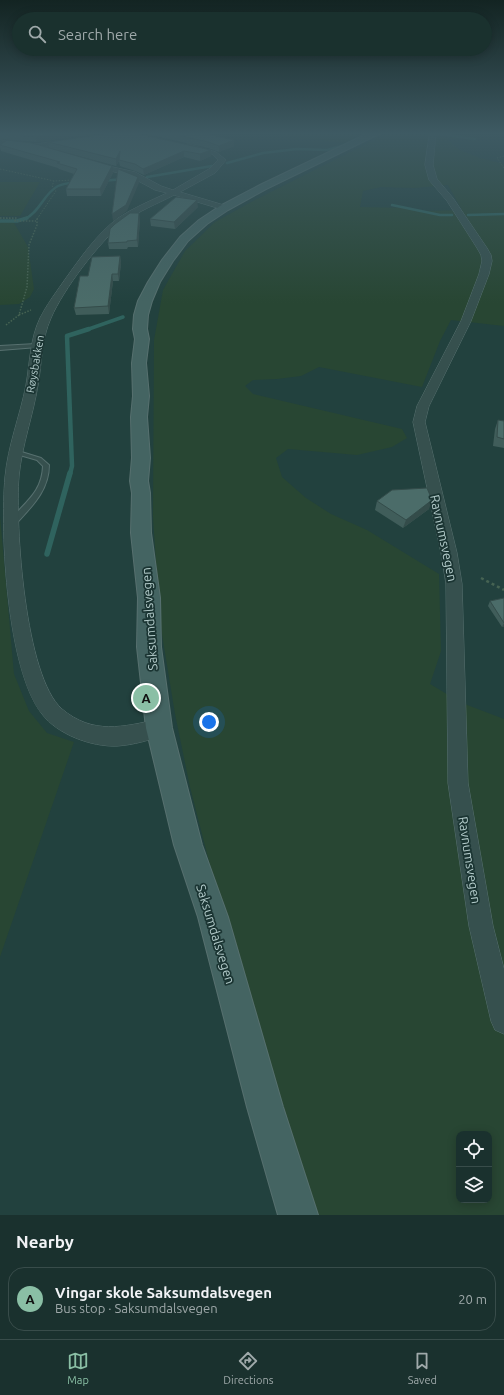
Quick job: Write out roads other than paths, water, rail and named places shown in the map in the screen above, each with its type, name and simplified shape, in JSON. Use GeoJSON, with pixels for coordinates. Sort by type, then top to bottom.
{"type":"FeatureCollection","features":[{"type":"Feature","properties":{"kind":"main road","name":"Saksumdalsvegen"},"geometry":{"type":"LineString","coordinates":[[260,189],[224,208],[203,222],[176,249],[154,282],[145,301],[141,315],[140,329],[142,339],[139,363],[141,396],[139,416],[141,458],[139,481],[141,493],[141,533],[149,598],[149,647],[159,728],[188,845],[213,917],[265,1108],[298,1215]]}},
{"type":"Feature","properties":{"kind":"street"},"geometry":{"type":"LineString","coordinates":[[162,189],[224,208]]}},
{"type":"Feature","properties":{"kind":"street","name":"Røysbakken"},"geometry":{"type":"LineString","coordinates":[[159,728],[115,737],[85,732],[64,722],[47,708],[36,688],[26,654],[14,573],[12,479],[15,452],[32,385],[36,346],[45,318],[82,261],[97,242],[122,220],[181,189]]}},
{"type":"Feature","properties":{"kind":"street","name":"Ravnumsvegen"},"geometry":{"type":"LineString","coordinates":[[441,189],[482,248],[487,261],[484,274],[466,321],[423,406],[419,422],[449,553],[454,584],[458,783],[481,926],[504,1021]]}},
{"type":"Feature","properties":{"kind":"lane"},"geometry":{"type":"LineString","coordinates":[[0,348],[36,346]]}},
{"type":"Feature","properties":{"kind":"lane"},"geometry":{"type":"LineString","coordinates":[[12,523],[33,500],[43,486],[47,474],[46,464],[39,459],[15,452]]}},
{"type":"Feature","properties":{"kind":"waterway"},"geometry":{"type":"LineString","coordinates":[[26,218],[35,212],[54,189]]}},
{"type":"Feature","properties":{"kind":"waterway"},"geometry":{"type":"LineString","coordinates":[[392,205],[440,215],[452,215]]}},
{"type":"Feature","properties":{"kind":"waterway"},"geometry":{"type":"LineString","coordinates":[[468,215],[504,214]]}},
{"type":"Feature","properties":{"kind":"waterway"},"geometry":{"type":"LineString","coordinates":[[0,221],[17,221],[26,218]]}},
{"type":"Feature","properties":{"kind":"waterway"},"geometry":{"type":"LineString","coordinates":[[87,330],[123,317]]}},
{"type":"Feature","properties":{"kind":"waterway"},"geometry":{"type":"LineString","coordinates":[[70,474],[72,466],[67,336],[87,330]]}},
{"type":"Feature","properties":{"kind":"waterway"},"geometry":{"type":"LineString","coordinates":[[47,554],[70,473]]}},
{"type":"Feature","properties":{"kind":"place","name":"Vingar skole Saksumdalsvegen"},"geometry":{"type":"Point","coordinates":[146,698]}}]}
